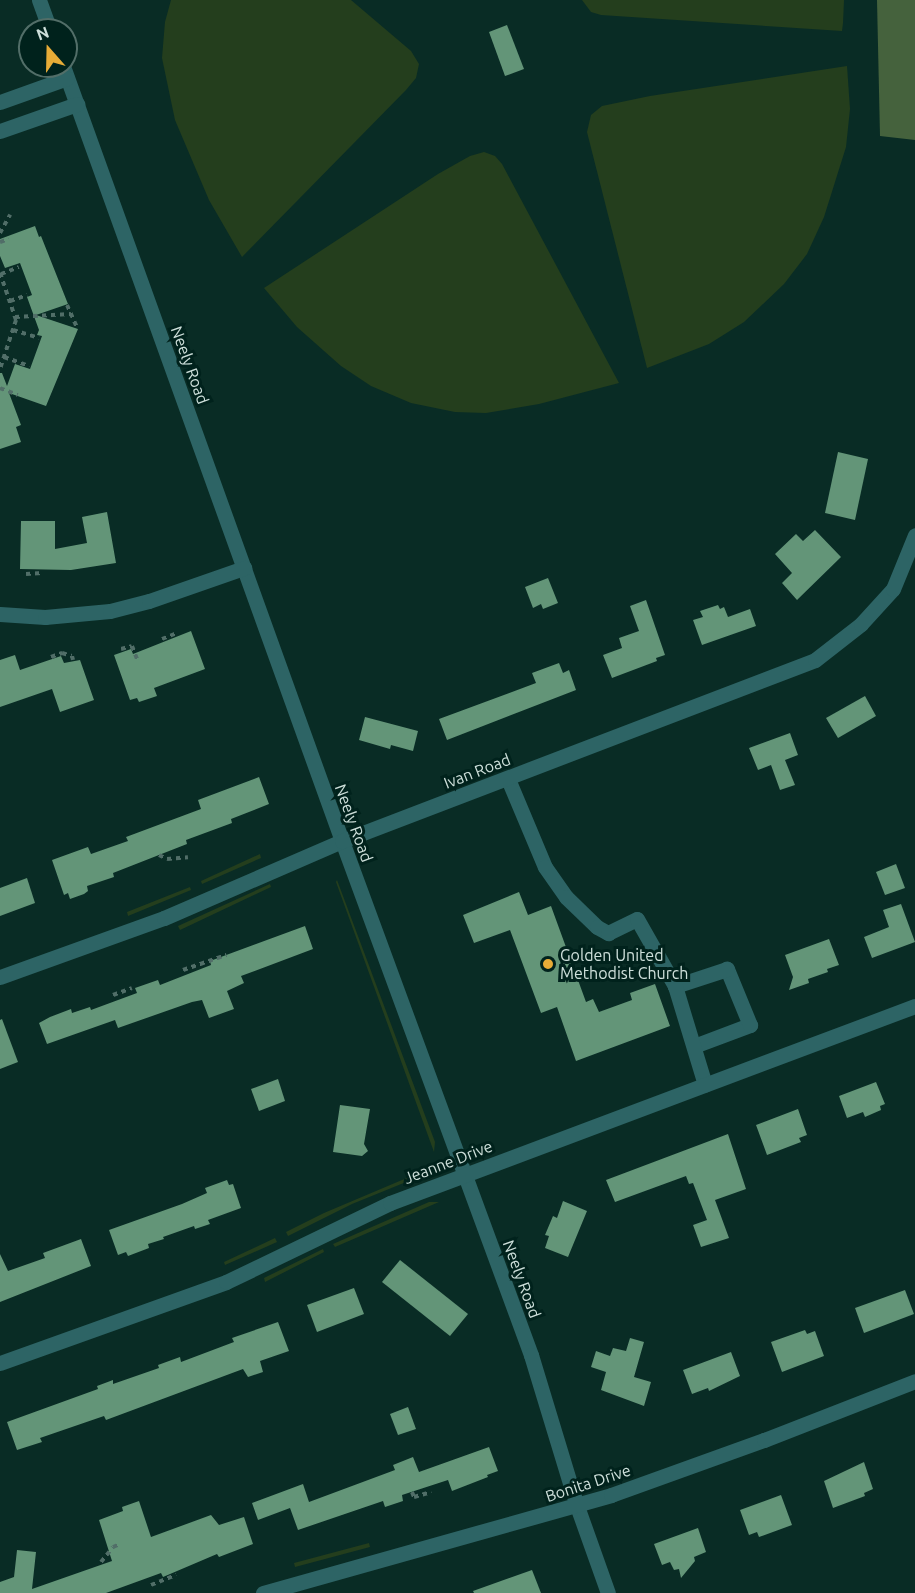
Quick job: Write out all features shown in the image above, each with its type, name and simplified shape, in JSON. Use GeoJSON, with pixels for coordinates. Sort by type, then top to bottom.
{"type":"FeatureCollection","features":[{"type":"Feature","properties":{"kind":"street"},"geometry":{"type":"LineString","coordinates":[[39,0],[46,18]]}},
{"type":"Feature","properties":{"kind":"street"},"geometry":{"type":"LineString","coordinates":[[0,102],[52,78]]}},
{"type":"Feature","properties":{"kind":"street","name":"Neely Road"},"geometry":{"type":"LineString","coordinates":[[67,78],[342,841],[531,1355],[577,1506],[608,1593]]}},
{"type":"Feature","properties":{"kind":"street"},"geometry":{"type":"LineString","coordinates":[[0,131],[77,104]]}},
{"type":"Feature","properties":{"kind":"street","name":"Ivan Road"},"geometry":{"type":"LineString","coordinates":[[0,977],[164,918],[342,841],[815,660],[861,624],[893,589],[915,535]]}},
{"type":"Feature","properties":{"kind":"street"},"geometry":{"type":"LineString","coordinates":[[0,614],[45,617],[110,611],[149,601],[244,568]]}},
{"type":"Feature","properties":{"kind":"street"},"geometry":{"type":"LineString","coordinates":[[508,779],[545,867],[566,897],[597,927],[608,933],[637,919],[675,986],[705,1085]]}},
{"type":"Feature","properties":{"kind":"street"},"geometry":{"type":"LineString","coordinates":[[675,986],[727,969],[750,1025],[694,1046]]}},
{"type":"Feature","properties":{"kind":"street","name":"Jeanne Drive"},"geometry":{"type":"LineString","coordinates":[[0,1363],[202,1291],[372,1211],[464,1175],[915,1006]]}},
{"type":"Feature","properties":{"kind":"street","name":"Bonita Drive"},"geometry":{"type":"LineString","coordinates":[[263,1593],[577,1506],[764,1440],[915,1381]]}},
{"type":"Feature","properties":{"kind":"path"},"geometry":{"type":"LineString","coordinates":[[0,233],[10,215]]}},
{"type":"Feature","properties":{"kind":"path"},"geometry":{"type":"LineString","coordinates":[[0,242],[9,239]]}},
{"type":"Feature","properties":{"kind":"path"},"geometry":{"type":"LineString","coordinates":[[0,369],[14,330],[15,317],[0,273],[19,267]]}},
{"type":"Feature","properties":{"kind":"path"},"geometry":{"type":"LineString","coordinates":[[10,301],[27,295]]}},
{"type":"Feature","properties":{"kind":"path"},"geometry":{"type":"LineString","coordinates":[[67,305],[77,327]]}},
{"type":"Feature","properties":{"kind":"path"},"geometry":{"type":"LineString","coordinates":[[15,317],[71,314]]}},
{"type":"Feature","properties":{"kind":"path"},"geometry":{"type":"LineString","coordinates":[[14,330],[39,338]]}},
{"type":"Feature","properties":{"kind":"path"},"geometry":{"type":"LineString","coordinates":[[4,357],[29,366]]}},
{"type":"Feature","properties":{"kind":"path"},"geometry":{"type":"LineString","coordinates":[[0,388],[18,394]]}},
{"type":"Feature","properties":{"kind":"path"},"geometry":{"type":"LineString","coordinates":[[26,574],[42,573]]}},
{"type":"Feature","properties":{"kind":"path"},"geometry":{"type":"LineString","coordinates":[[162,639],[177,633]]}},
{"type":"Feature","properties":{"kind":"path"},"geometry":{"type":"LineString","coordinates":[[121,649],[132,646],[137,659]]}},
{"type":"Feature","properties":{"kind":"path"},"geometry":{"type":"LineString","coordinates":[[51,657],[62,653],[72,656],[73,660]]}},
{"type":"Feature","properties":{"kind":"path"},"geometry":{"type":"LineString","coordinates":[[159,855],[167,859],[188,857]]}},
{"type":"Feature","properties":{"kind":"path"},"geometry":{"type":"LineString","coordinates":[[183,970],[225,955]]}},
{"type":"Feature","properties":{"kind":"path"},"geometry":{"type":"LineString","coordinates":[[112,995],[132,988]]}},
{"type":"Feature","properties":{"kind":"path"},"geometry":{"type":"LineString","coordinates":[[412,1492],[414,1497],[431,1492]]}},
{"type":"Feature","properties":{"kind":"path"},"geometry":{"type":"LineString","coordinates":[[101,1562],[113,1547],[120,1544]]}},
{"type":"Feature","properties":{"kind":"path"},"geometry":{"type":"LineString","coordinates":[[150,1585],[176,1575]]}},
{"type":"Feature","properties":{"kind":"green space"},"geometry":{"type":"Polygon","coordinates":[[[171,0],[351,0],[411,51],[419,64],[416,78],[406,90],[242,257],[209,200],[175,120],[162,58],[165,22],[171,0]]]}},
{"type":"Feature","properties":{"kind":"green space"},"geometry":{"type":"Polygon","coordinates":[[[582,0],[844,0],[843,23],[842,31],[601,15],[591,12],[582,0]]]}},
{"type":"Feature","properties":{"kind":"green space"},"geometry":{"type":"Polygon","coordinates":[[[877,0],[915,0],[915,140],[880,136],[877,0]]]}},
{"type":"Feature","properties":{"kind":"green space"},"geometry":{"type":"Polygon","coordinates":[[[847,66],[850,109],[846,147],[824,217],[807,254],[784,284],[744,322],[709,344],[647,368],[587,132],[591,115],[602,106],[650,96],[847,66]]]}},
{"type":"Feature","properties":{"kind":"green space"},"geometry":{"type":"Polygon","coordinates":[[[484,152],[495,156],[502,164],[619,383],[539,404],[486,413],[455,412],[411,403],[371,386],[341,366],[297,327],[264,288],[438,174],[470,156],[484,152]]]}},
{"type":"Feature","properties":{"kind":"green space"},"geometry":{"type":"Polygon","coordinates":[[[260,854],[261,858],[202,884],[201,881],[260,854]]]}},
{"type":"Feature","properties":{"kind":"green space"},"geometry":{"type":"Polygon","coordinates":[[[337,880],[435,1142],[434,1152],[336,882],[337,880]]]}},
{"type":"Feature","properties":{"kind":"green space"},"geometry":{"type":"Polygon","coordinates":[[[270,884],[271,887],[180,930],[178,926],[270,884]]]}},
{"type":"Feature","properties":{"kind":"green space"},"geometry":{"type":"Polygon","coordinates":[[[190,887],[191,890],[128,916],[127,912],[190,887]]]}},
{"type":"Feature","properties":{"kind":"green space"},"geometry":{"type":"Polygon","coordinates":[[[428,1169],[416,1178],[352,1204],[288,1236],[286,1232],[324,1213],[428,1169]]]}},
{"type":"Feature","properties":{"kind":"green space"},"geometry":{"type":"Polygon","coordinates":[[[429,1202],[439,1202],[335,1247],[333,1244],[429,1202]]]}},
{"type":"Feature","properties":{"kind":"green space"},"geometry":{"type":"Polygon","coordinates":[[[275,1238],[277,1242],[225,1265],[224,1262],[275,1238]]]}},
{"type":"Feature","properties":{"kind":"green space"},"geometry":{"type":"Polygon","coordinates":[[[323,1249],[324,1252],[265,1282],[264,1278],[323,1249]]]}},
{"type":"Feature","properties":{"kind":"green space"},"geometry":{"type":"Polygon","coordinates":[[[369,1543],[370,1547],[295,1567],[294,1563],[369,1543]]]}},
{"type":"Feature","properties":{"kind":"building"},"geometry":{"type":"Polygon","coordinates":[[[507,25],[524,69],[505,76],[489,32],[507,25]]]}},
{"type":"Feature","properties":{"kind":"building"},"geometry":{"type":"Polygon","coordinates":[[[35,226],[68,304],[36,315],[78,329],[46,406],[9,393],[21,425],[16,427],[21,442],[0,449],[0,373],[7,386],[15,364],[30,369],[42,336],[37,335],[39,330],[27,297],[32,295],[20,263],[5,268],[0,256],[0,239],[35,226]]]}},
{"type":"Feature","properties":{"kind":"building"},"geometry":{"type":"Polygon","coordinates":[[[838,452],[868,459],[855,520],[825,513],[838,452]]]}},
{"type":"Feature","properties":{"kind":"building"},"geometry":{"type":"Polygon","coordinates":[[[107,512],[116,563],[71,570],[20,569],[21,521],[55,521],[55,549],[87,543],[82,517],[107,512]]]}},
{"type":"Feature","properties":{"kind":"building"},"geometry":{"type":"Polygon","coordinates":[[[815,530],[841,557],[797,600],[782,583],[792,573],[775,554],[796,534],[803,541],[815,530]]]}},
{"type":"Feature","properties":{"kind":"building"},"geometry":{"type":"Polygon","coordinates":[[[548,578],[558,603],[543,609],[541,604],[533,608],[525,587],[548,578]]]}},
{"type":"Feature","properties":{"kind":"building"},"geometry":{"type":"Polygon","coordinates":[[[646,600],[665,655],[656,658],[657,661],[612,678],[603,655],[622,648],[619,638],[639,631],[630,606],[646,600]]]}},
{"type":"Feature","properties":{"kind":"building"},"geometry":{"type":"Polygon","coordinates":[[[718,605],[720,609],[724,607],[728,617],[750,609],[756,626],[702,645],[693,620],[703,617],[700,611],[718,605]]]}},
{"type":"Feature","properties":{"kind":"building"},"geometry":{"type":"Polygon","coordinates":[[[191,631],[205,669],[154,688],[157,696],[139,702],[137,698],[130,700],[114,655],[131,649],[133,654],[191,631]]]}},
{"type":"Feature","properties":{"kind":"building"},"geometry":{"type":"Polygon","coordinates":[[[15,655],[20,670],[61,656],[64,663],[80,660],[94,700],[60,712],[52,689],[0,707],[0,660],[15,655]]]}},
{"type":"Feature","properties":{"kind":"building"},"geometry":{"type":"Polygon","coordinates":[[[559,663],[563,673],[569,670],[576,690],[447,740],[439,719],[536,683],[532,673],[559,663]]]}},
{"type":"Feature","properties":{"kind":"building"},"geometry":{"type":"Polygon","coordinates":[[[865,696],[876,716],[838,738],[826,718],[865,696]]]}},
{"type":"Feature","properties":{"kind":"building"},"geometry":{"type":"Polygon","coordinates":[[[365,717],[418,731],[413,751],[391,745],[390,749],[359,740],[365,717]]]}},
{"type":"Feature","properties":{"kind":"building"},"geometry":{"type":"Polygon","coordinates":[[[790,733],[798,755],[785,760],[795,785],[780,790],[771,765],[758,770],[749,748],[790,733]]]}},
{"type":"Feature","properties":{"kind":"building"},"geometry":{"type":"Polygon","coordinates":[[[259,777],[269,804],[231,819],[232,823],[186,840],[187,844],[113,873],[114,877],[87,886],[88,891],[84,894],[70,899],[68,893],[64,895],[52,860],[88,847],[91,854],[128,841],[126,837],[201,809],[198,800],[259,777]]]}},
{"type":"Feature","properties":{"kind":"building"},"geometry":{"type":"Polygon","coordinates":[[[896,864],[905,888],[885,895],[876,872],[896,864]]]}},
{"type":"Feature","properties":{"kind":"building"},"geometry":{"type":"Polygon","coordinates":[[[27,878],[35,903],[0,916],[0,888],[27,878]]]}},
{"type":"Feature","properties":{"kind":"building","name":"Golden United Methodist Church"},"geometry":{"type":"Polygon","coordinates":[[[519,892],[528,915],[551,906],[586,1002],[593,999],[599,1012],[632,1000],[630,993],[655,984],[670,1026],[576,1061],[557,1007],[541,1013],[510,930],[474,943],[463,915],[519,892]]]}},
{"type":"Feature","properties":{"kind":"building"},"geometry":{"type":"Polygon","coordinates":[[[901,904],[915,942],[872,958],[864,937],[889,927],[883,910],[901,904]]]}},
{"type":"Feature","properties":{"kind":"building"},"geometry":{"type":"Polygon","coordinates":[[[305,926],[313,949],[241,976],[244,983],[227,991],[234,1009],[209,1018],[202,1000],[118,1028],[115,1020],[47,1044],[39,1023],[50,1017],[71,1009],[72,1013],[90,1007],[91,1010],[137,993],[135,988],[158,980],[160,985],[211,965],[210,961],[305,926]]]}},
{"type":"Feature","properties":{"kind":"building"},"geometry":{"type":"Polygon","coordinates":[[[829,939],[839,965],[827,969],[828,972],[808,979],[809,983],[789,990],[793,977],[785,955],[829,939]]]}},
{"type":"Feature","properties":{"kind":"building"},"geometry":{"type":"Polygon","coordinates":[[[2,1019],[18,1062],[0,1069],[0,1020],[2,1019]]]}},
{"type":"Feature","properties":{"kind":"building"},"geometry":{"type":"Polygon","coordinates":[[[278,1079],[285,1101],[259,1111],[251,1089],[278,1079]]]}},
{"type":"Feature","properties":{"kind":"building"},"geometry":{"type":"Polygon","coordinates":[[[876,1082],[885,1104],[880,1106],[881,1110],[865,1117],[863,1112],[847,1118],[839,1096],[876,1082]]]}},
{"type":"Feature","properties":{"kind":"building"},"geometry":{"type":"Polygon","coordinates":[[[340,1105],[370,1109],[364,1144],[368,1151],[362,1156],[333,1152],[340,1105]]]}},
{"type":"Feature","properties":{"kind":"building"},"geometry":{"type":"Polygon","coordinates":[[[798,1109],[807,1135],[799,1138],[801,1142],[767,1155],[756,1125],[798,1109]]]}},
{"type":"Feature","properties":{"kind":"building"},"geometry":{"type":"Polygon","coordinates":[[[728,1134],[746,1189],[715,1200],[729,1238],[701,1247],[693,1225],[707,1220],[693,1183],[689,1184],[686,1176],[615,1202],[606,1180],[728,1134]]]}},
{"type":"Feature","properties":{"kind":"building"},"geometry":{"type":"Polygon","coordinates":[[[227,1180],[229,1185],[233,1184],[241,1208],[208,1220],[210,1224],[195,1229],[194,1226],[163,1237],[164,1239],[148,1244],[149,1248],[128,1256],[126,1252],[118,1255],[109,1230],[182,1204],[207,1193],[205,1188],[227,1180]]]}},
{"type":"Feature","properties":{"kind":"building"},"geometry":{"type":"Polygon","coordinates":[[[563,1201],[587,1211],[568,1257],[545,1248],[549,1236],[545,1235],[553,1216],[557,1218],[563,1201]]]}},
{"type":"Feature","properties":{"kind":"building"},"geometry":{"type":"Polygon","coordinates":[[[81,1239],[91,1266],[0,1302],[0,1254],[8,1271],[45,1258],[43,1253],[81,1239]]]}},
{"type":"Feature","properties":{"kind":"building"},"geometry":{"type":"Polygon","coordinates":[[[400,1260],[468,1314],[450,1336],[382,1282],[400,1260]]]}},
{"type":"Feature","properties":{"kind":"building"},"geometry":{"type":"Polygon","coordinates":[[[354,1288],[364,1314],[317,1332],[307,1305],[354,1288]]]}},
{"type":"Feature","properties":{"kind":"building"},"geometry":{"type":"Polygon","coordinates":[[[905,1290],[914,1314],[864,1333],[855,1308],[905,1290]]]}},
{"type":"Feature","properties":{"kind":"building"},"geometry":{"type":"Polygon","coordinates":[[[278,1322],[289,1351],[260,1361],[263,1372],[248,1377],[243,1369],[106,1420],[104,1416],[40,1438],[42,1442],[17,1450],[7,1422],[98,1389],[97,1386],[113,1380],[113,1384],[159,1368],[158,1365],[180,1357],[181,1362],[234,1342],[232,1338],[278,1322]]]}},
{"type":"Feature","properties":{"kind":"building"},"geometry":{"type":"Polygon","coordinates":[[[805,1330],[807,1334],[815,1331],[824,1356],[782,1372],[771,1342],[805,1330]]]}},
{"type":"Feature","properties":{"kind":"building"},"geometry":{"type":"Polygon","coordinates":[[[630,1338],[644,1342],[634,1377],[651,1382],[644,1406],[601,1390],[606,1372],[591,1367],[596,1351],[610,1356],[613,1348],[626,1351],[630,1338]]]}},
{"type":"Feature","properties":{"kind":"building"},"geometry":{"type":"Polygon","coordinates":[[[731,1352],[740,1376],[709,1391],[708,1388],[692,1394],[683,1370],[731,1352]]]}},
{"type":"Feature","properties":{"kind":"building"},"geometry":{"type":"Polygon","coordinates":[[[408,1407],[416,1429],[398,1435],[390,1414],[408,1407]]]}},
{"type":"Feature","properties":{"kind":"building"},"geometry":{"type":"Polygon","coordinates":[[[489,1447],[498,1471],[487,1475],[488,1477],[452,1491],[448,1480],[402,1495],[403,1501],[385,1507],[383,1501],[298,1530],[290,1508],[258,1520],[252,1503],[303,1484],[309,1502],[395,1470],[393,1465],[413,1457],[419,1472],[489,1447]]]}},
{"type":"Feature","properties":{"kind":"building"},"geometry":{"type":"Polygon","coordinates":[[[864,1462],[873,1489],[864,1493],[865,1496],[833,1508],[824,1481],[864,1462]]]}},
{"type":"Feature","properties":{"kind":"building"},"geometry":{"type":"Polygon","coordinates":[[[781,1495],[792,1525],[759,1537],[757,1532],[749,1535],[740,1510],[781,1495]]]}},
{"type":"Feature","properties":{"kind":"building"},"geometry":{"type":"Polygon","coordinates":[[[139,1501],[151,1537],[211,1515],[219,1525],[244,1517],[253,1544],[219,1557],[217,1554],[163,1577],[161,1573],[106,1593],[0,1593],[0,1582],[14,1577],[17,1550],[36,1552],[32,1589],[112,1561],[99,1520],[123,1511],[122,1507],[139,1501]]]}},
{"type":"Feature","properties":{"kind":"building"},"geometry":{"type":"Polygon","coordinates":[[[698,1528],[706,1552],[694,1557],[695,1561],[681,1578],[679,1569],[674,1570],[670,1562],[662,1565],[654,1544],[698,1528]]]}},
{"type":"Feature","properties":{"kind":"building"},"geometry":{"type":"Polygon","coordinates":[[[532,1570],[541,1593],[474,1593],[473,1591],[532,1570]]]}},
{"type":"Feature","properties":{"kind":"place","name":"Golden United Methodist Church"},"geometry":{"type":"Point","coordinates":[548,964]}}]}
